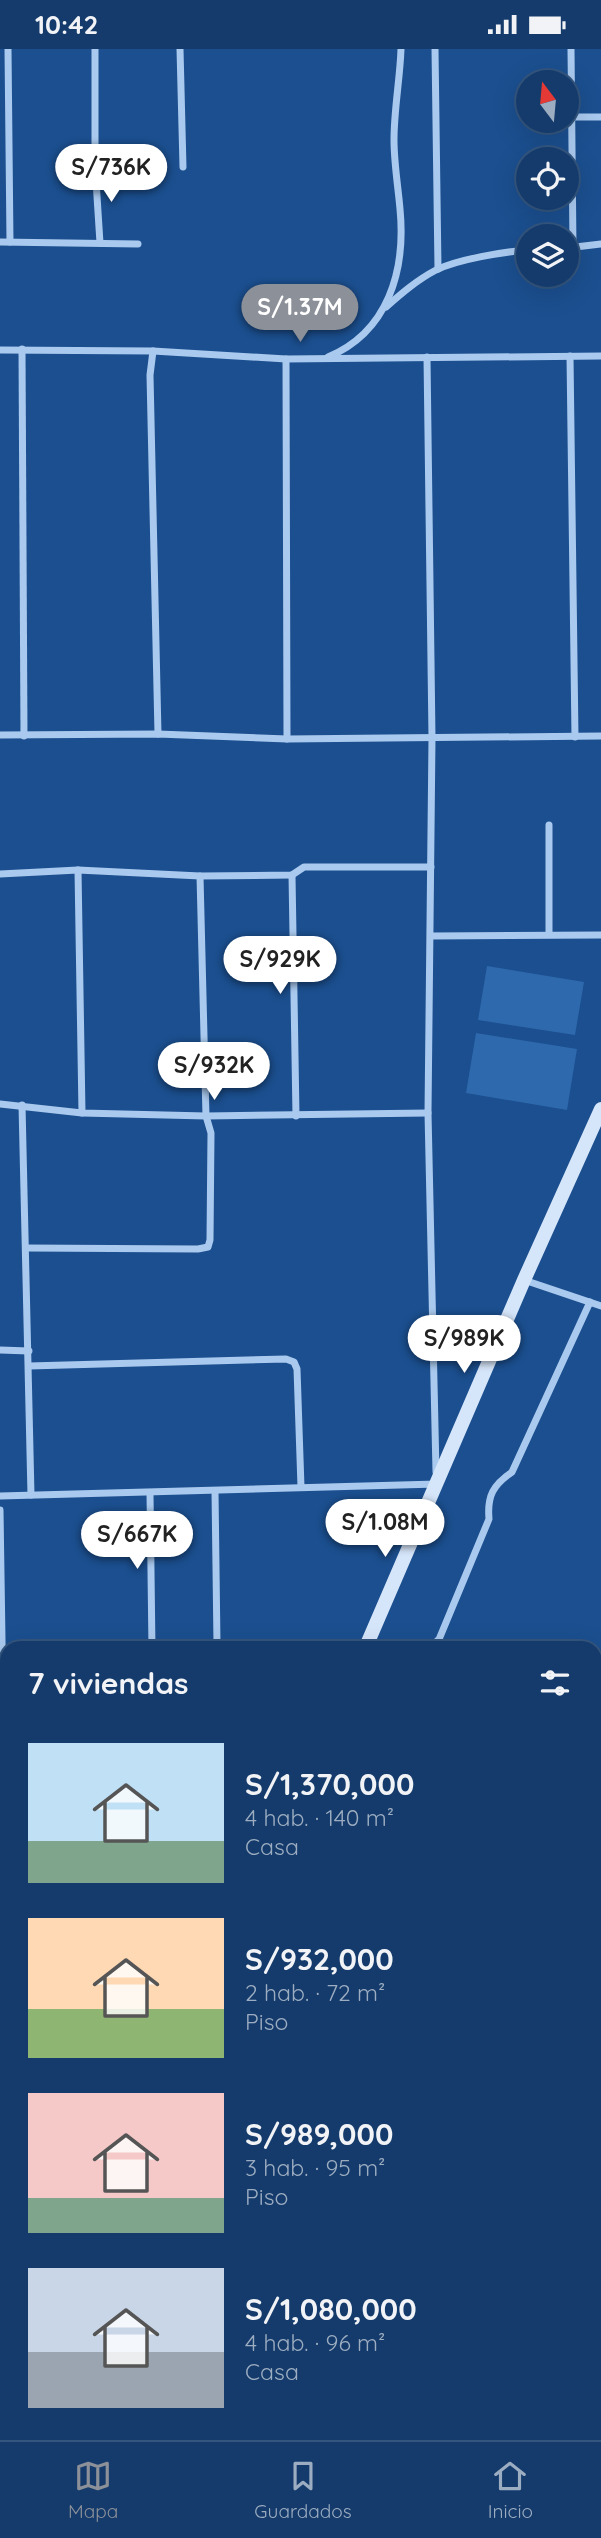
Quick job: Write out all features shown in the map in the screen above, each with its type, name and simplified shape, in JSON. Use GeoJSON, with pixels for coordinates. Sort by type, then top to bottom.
{"type":"FeatureCollection","features":[{"type":"Feature","properties":{"kind":"street"},"geometry":{"type":"LineString","coordinates":[[8,49],[10,242]]}},
{"type":"Feature","properties":{"kind":"street"},"geometry":{"type":"LineString","coordinates":[[95,49],[95,165],[100,243]]}},
{"type":"Feature","properties":{"kind":"street"},"geometry":{"type":"LineString","coordinates":[[180,49],[183,167]]}},
{"type":"Feature","properties":{"kind":"street"},"geometry":{"type":"LineString","coordinates":[[385,308],[394,280],[400,236],[394,136],[401,49]]}},
{"type":"Feature","properties":{"kind":"street"},"geometry":{"type":"LineString","coordinates":[[435,49],[438,269]]}},
{"type":"Feature","properties":{"kind":"street"},"geometry":{"type":"LineString","coordinates":[[571,49],[572,70]]}},
{"type":"Feature","properties":{"kind":"street"},"geometry":{"type":"LineString","coordinates":[[579,117],[601,117]]}},
{"type":"Feature","properties":{"kind":"street"},"geometry":{"type":"LineString","coordinates":[[571,224],[573,133]]}},
{"type":"Feature","properties":{"kind":"street"},"geometry":{"type":"LineString","coordinates":[[0,242],[138,244]]}},
{"type":"Feature","properties":{"kind":"street"},"geometry":{"type":"LineString","coordinates":[[579,246],[601,244]]}},
{"type":"Feature","properties":{"kind":"street"},"geometry":{"type":"LineString","coordinates":[[324,358],[346,349],[367,331],[385,308],[406,289],[438,269],[516,251]]}},
{"type":"Feature","properties":{"kind":"street"},"geometry":{"type":"LineString","coordinates":[[22,349],[24,736]]}},
{"type":"Feature","properties":{"kind":"street"},"geometry":{"type":"LineString","coordinates":[[0,350],[153,351],[286,359],[601,356]]}},
{"type":"Feature","properties":{"kind":"street"},"geometry":{"type":"LineString","coordinates":[[153,351],[150,375],[158,734]]}},
{"type":"Feature","properties":{"kind":"street"},"geometry":{"type":"LineString","coordinates":[[570,356],[575,737]]}},
{"type":"Feature","properties":{"kind":"street"},"geometry":{"type":"LineString","coordinates":[[427,357],[432,738],[428,1113],[437,1484]]}},
{"type":"Feature","properties":{"kind":"street"},"geometry":{"type":"LineString","coordinates":[[286,359],[287,739]]}},
{"type":"Feature","properties":{"kind":"street"},"geometry":{"type":"LineString","coordinates":[[0,735],[158,734],[287,739],[601,736]]}},
{"type":"Feature","properties":{"kind":"street"},"geometry":{"type":"LineString","coordinates":[[549,825],[549,935]]}},
{"type":"Feature","properties":{"kind":"street"},"geometry":{"type":"LineString","coordinates":[[0,874],[78,870],[200,876],[292,875],[304,867],[431,867]]}},
{"type":"Feature","properties":{"kind":"street"},"geometry":{"type":"LineString","coordinates":[[78,870],[82,1113]]}},
{"type":"Feature","properties":{"kind":"street"},"geometry":{"type":"LineString","coordinates":[[292,875],[296,1116]]}},
{"type":"Feature","properties":{"kind":"street"},"geometry":{"type":"LineString","coordinates":[[26,1248],[208,1247],[211,1133],[206,1116],[200,876]]}},
{"type":"Feature","properties":{"kind":"street"},"geometry":{"type":"LineString","coordinates":[[431,936],[601,935]]}},
{"type":"Feature","properties":{"kind":"street"},"geometry":{"type":"LineString","coordinates":[[0,1104],[82,1113],[206,1116],[428,1113]]}},
{"type":"Feature","properties":{"kind":"street"},"geometry":{"type":"LineString","coordinates":[[22,1105],[31,1495]]}},
{"type":"Feature","properties":{"kind":"street"},"geometry":{"type":"LineString","coordinates":[[368,1641],[601,1109]]}},
{"type":"Feature","properties":{"kind":"street"},"geometry":{"type":"LineString","coordinates":[[524,1280],[601,1306]]}},
{"type":"Feature","properties":{"kind":"street"},"geometry":{"type":"LineString","coordinates":[[438,1641],[489,1519],[490,1492],[512,1472],[590,1301]]}},
{"type":"Feature","properties":{"kind":"street"},"geometry":{"type":"LineString","coordinates":[[0,1350],[29,1351]]}},
{"type":"Feature","properties":{"kind":"street"},"geometry":{"type":"LineString","coordinates":[[29,1366],[272,1360],[294,1362],[297,1369],[301,1487]]}},
{"type":"Feature","properties":{"kind":"street"},"geometry":{"type":"LineString","coordinates":[[0,1496],[437,1484]]}},
{"type":"Feature","properties":{"kind":"street"},"geometry":{"type":"LineString","coordinates":[[215,1491],[217,1641]]}},
{"type":"Feature","properties":{"kind":"street"},"geometry":{"type":"LineString","coordinates":[[150,1493],[152,1641]]}},
{"type":"Feature","properties":{"kind":"street"},"geometry":{"type":"LineString","coordinates":[[0,1510],[1,1641]]}},
{"type":"Feature","properties":{"kind":"shaded area"},"geometry":{"type":"Polygon","coordinates":[[[487,966],[584,982],[575,1035],[478,1020],[487,966]]]}},
{"type":"Feature","properties":{"kind":"shaded area"},"geometry":{"type":"Polygon","coordinates":[[[476,1033],[577,1049],[567,1110],[466,1093],[476,1033]]]}}]}
